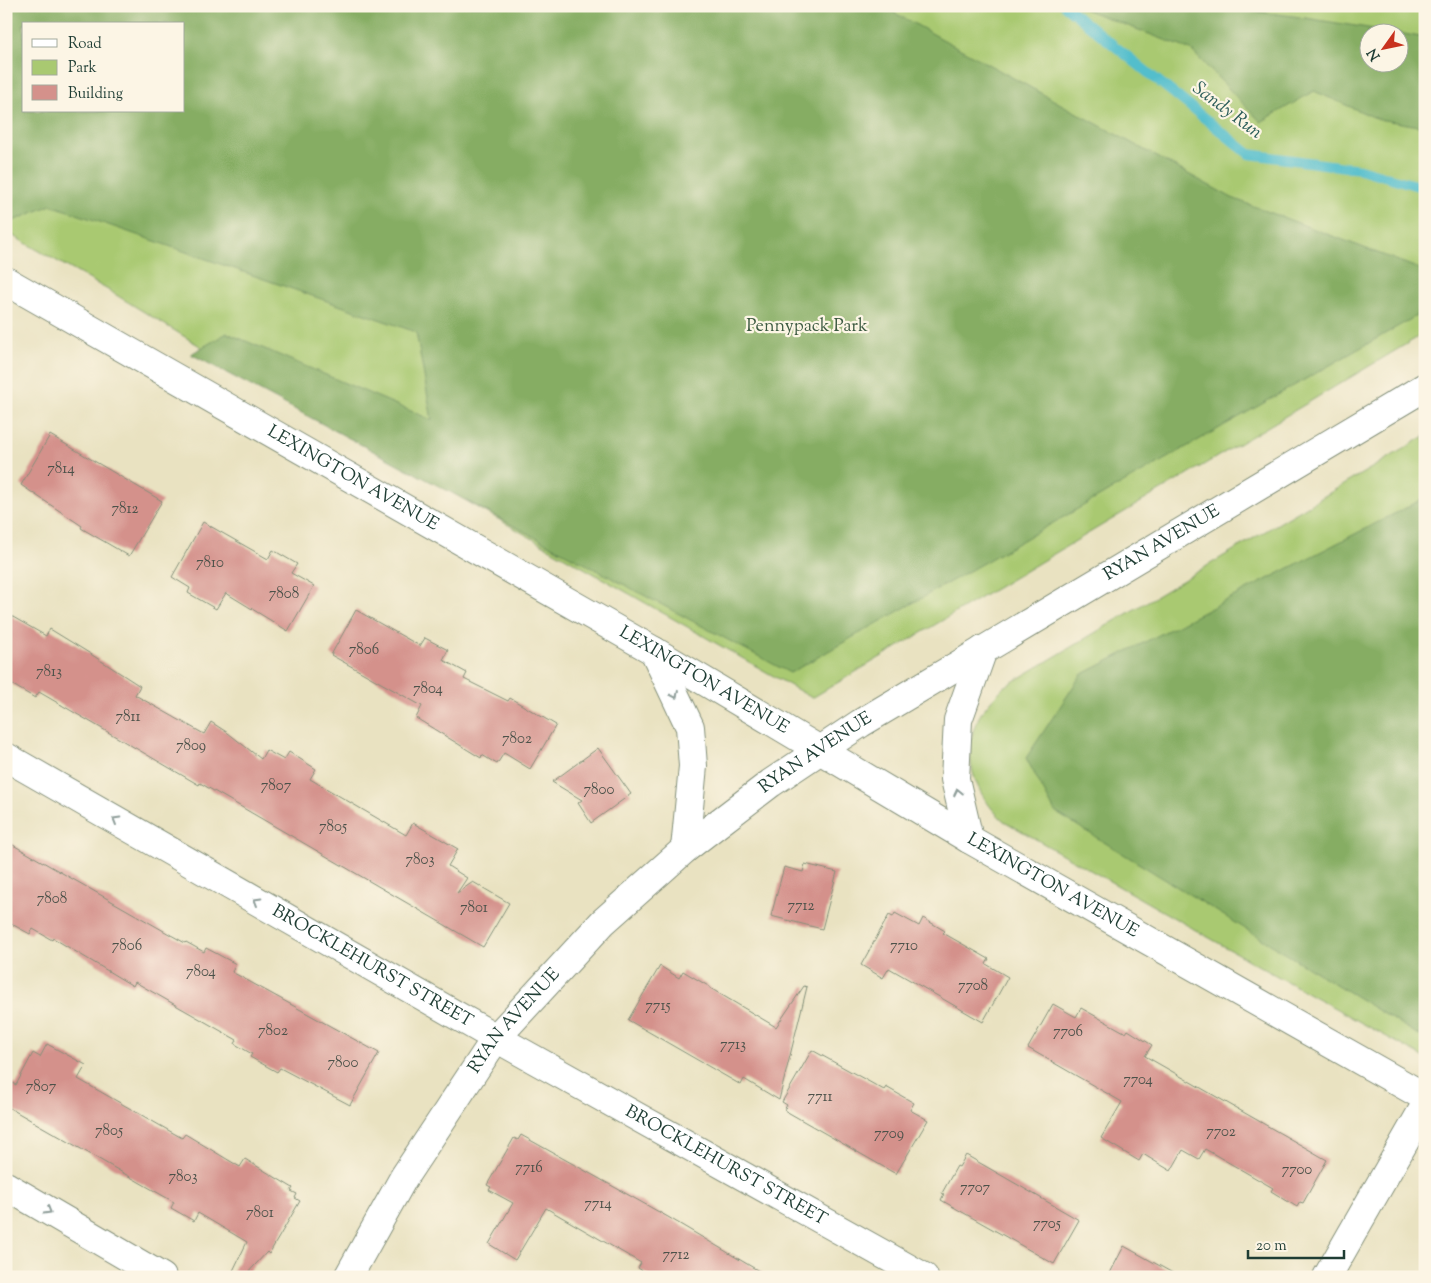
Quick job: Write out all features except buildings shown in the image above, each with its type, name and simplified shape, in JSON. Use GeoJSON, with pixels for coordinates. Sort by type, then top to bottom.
{"type":"FeatureCollection","features":[{"type":"Feature","properties":{"kind":"street","name":"LEXINGTON AVENUE"},"geometry":{"type":"LineString","coordinates":[[6,281],[654,651],[968,839],[1425,1097]]}},
{"type":"Feature","properties":{"kind":"street","name":"RYAN AVENUE"},"geometry":{"type":"LineString","coordinates":[[348,1277],[404,1177],[496,1038],[603,922],[686,849],[771,783],[861,723],[1425,387]]}},
{"type":"Feature","properties":{"kind":"street"},"geometry":{"type":"LineString","coordinates":[[968,839],[955,779],[958,720],[983,650]]}},
{"type":"Feature","properties":{"kind":"street"},"geometry":{"type":"LineString","coordinates":[[654,651],[690,727],[693,766],[686,849]]}},
{"type":"Feature","properties":{"kind":"street","name":"BROCKLEHURST STREET"},"geometry":{"type":"LineString","coordinates":[[6,757],[496,1038],[924,1277]]}},
{"type":"Feature","properties":{"kind":"street"},"geometry":{"type":"LineString","coordinates":[[1327,1277],[1425,1106]]}},
{"type":"Feature","properties":{"kind":"street"},"geometry":{"type":"LineString","coordinates":[[6,1186],[162,1277]]}},
{"type":"Feature","properties":{"kind":"green space","name":"Pennypack Park"},"geometry":{"type":"Polygon","coordinates":[[[6,6],[1425,6],[1425,333],[812,698],[277,393],[108,290],[6,232],[6,6]]]}},
{"type":"Feature","properties":{"kind":"green space","name":"Pennypack Park"},"geometry":{"type":"Polygon","coordinates":[[[6,6],[882,6],[1232,198],[1425,271],[1425,311],[790,673],[191,354],[227,333],[432,420],[416,332],[51,205],[6,224],[6,6]]]}},
{"type":"Feature","properties":{"kind":"green space"},"geometry":{"type":"Polygon","coordinates":[[[1076,6],[1213,6],[1358,26],[1358,72],[1408,72],[1408,35],[1420,37],[1425,41],[1425,127],[1378,119],[1314,91],[1261,122],[1191,50],[1076,6]]]}},
{"type":"Feature","properties":{"kind":"green space"},"geometry":{"type":"Polygon","coordinates":[[[1425,436],[1425,1058],[1004,821],[994,811],[978,787],[970,759],[970,745],[979,717],[1004,687],[1425,436]]]}},
{"type":"Feature","properties":{"kind":"green space"},"geometry":{"type":"Polygon","coordinates":[[[1425,498],[1425,1039],[1055,812],[1026,758],[1081,675],[1425,498]]]}},
{"type":"Feature","properties":{"kind":"waterway","name":"Sandy Run"},"geometry":{"type":"LineString","coordinates":[[1065,6],[1249,154],[1360,169],[1425,188]]}}]}
